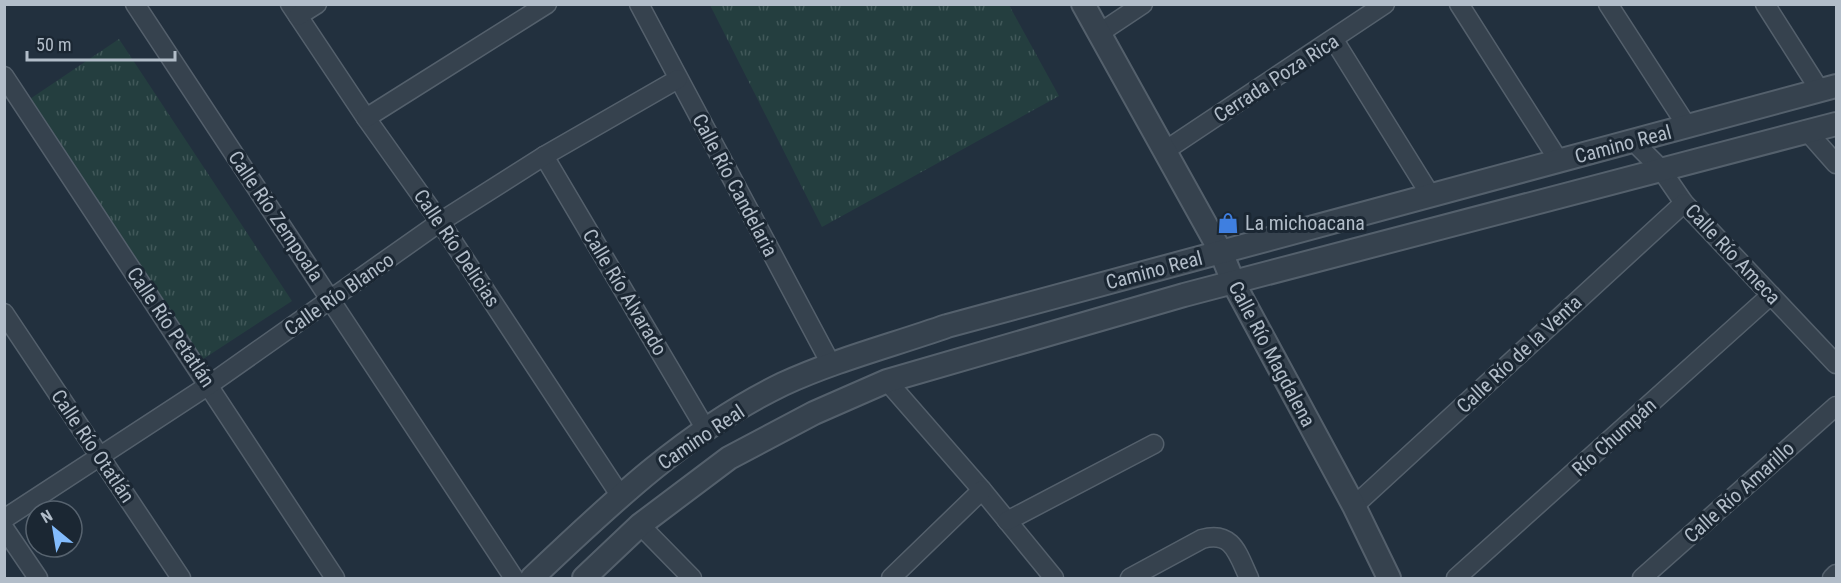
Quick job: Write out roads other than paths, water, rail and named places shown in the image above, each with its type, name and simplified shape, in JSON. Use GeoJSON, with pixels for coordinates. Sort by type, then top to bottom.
{"type":"FeatureCollection","features":[{"type":"Feature","properties":{"kind":"street","name":"Calle Río Zempoala"},"geometry":{"type":"LineString","coordinates":[[135,4],[514,579]]}},
{"type":"Feature","properties":{"kind":"street"},"geometry":{"type":"LineString","coordinates":[[294,10],[317,4]]}},
{"type":"Feature","properties":{"kind":"street"},"geometry":{"type":"LineString","coordinates":[[366,118],[547,4]]}},
{"type":"Feature","properties":{"kind":"street","name":"Calle Río Candelaria"},"geometry":{"type":"LineString","coordinates":[[639,4],[832,366]]}},
{"type":"Feature","properties":{"kind":"street","name":"Calle Río Magdalena"},"geometry":{"type":"LineString","coordinates":[[1083,4],[1221,252],[1234,284],[1354,506],[1389,579]]}},
{"type":"Feature","properties":{"kind":"street"},"geometry":{"type":"LineString","coordinates":[[1098,34],[1143,4]]}},
{"type":"Feature","properties":{"kind":"street","name":"Cerrada Poza Rica"},"geometry":{"type":"LineString","coordinates":[[1166,150],[1385,4]]}},
{"type":"Feature","properties":{"kind":"street"},"geometry":{"type":"LineString","coordinates":[[1459,4],[1558,161]]}},
{"type":"Feature","properties":{"kind":"street"},"geometry":{"type":"LineString","coordinates":[[1608,4],[1687,126]]}},
{"type":"Feature","properties":{"kind":"street"},"geometry":{"type":"LineString","coordinates":[[1765,4],[1828,88]]}},
{"type":"Feature","properties":{"kind":"street","name":"Calle Río Delicias"},"geometry":{"type":"LineString","coordinates":[[294,10],[366,118],[440,222],[620,495]]}},
{"type":"Feature","properties":{"kind":"street"},"geometry":{"type":"LineString","coordinates":[[1334,40],[1431,196]]}},
{"type":"Feature","properties":{"kind":"street","name":"Calle Río Petatlán"},"geometry":{"type":"LineString","coordinates":[[4,76],[336,579]]}},
{"type":"Feature","properties":{"kind":"street","name":"Calle Río Blanco"},"geometry":{"type":"LineString","coordinates":[[4,519],[209,385],[440,222],[544,156],[678,79]]}},
{"type":"Feature","properties":{"kind":"street","name":"Camino Real"},"geometry":{"type":"LineString","coordinates":[[532,579],[620,495],[705,428],[784,384],[947,327],[1828,88]]}},
{"type":"Feature","properties":{"kind":"street","name":"Camino Real"},"geometry":{"type":"LineString","coordinates":[[584,579],[640,525],[729,458],[813,412],[887,381],[956,360],[1660,168],[1836,124]]}},
{"type":"Feature","properties":{"kind":"street"},"geometry":{"type":"LineString","coordinates":[[1806,130],[1836,164]]}},
{"type":"Feature","properties":{"kind":"street","name":"Calle Río Ameca"},"geometry":{"type":"LineString","coordinates":[[1633,141],[1660,168],[1684,203],[1836,364]]}},
{"type":"Feature","properties":{"kind":"street","name":"Calle Río Alvarado"},"geometry":{"type":"LineString","coordinates":[[544,156],[705,428]]}},
{"type":"Feature","properties":{"kind":"street","name":"Calle Río de la Venta"},"geometry":{"type":"LineString","coordinates":[[1354,506],[1684,203]]}},
{"type":"Feature","properties":{"kind":"street","name":"Río Chumpán"},"geometry":{"type":"LineString","coordinates":[[1456,579],[1771,295]]}},
{"type":"Feature","properties":{"kind":"street","name":"Calle Río Otatlán"},"geometry":{"type":"LineString","coordinates":[[4,313],[181,579]]}},
{"type":"Feature","properties":{"kind":"street"},"geometry":{"type":"LineString","coordinates":[[947,327],[956,360]]}},
{"type":"Feature","properties":{"kind":"street"},"geometry":{"type":"LineString","coordinates":[[887,381],[982,490],[1054,579]]}},
{"type":"Feature","properties":{"kind":"street","name":"Calle Río Amarillo"},"geometry":{"type":"LineString","coordinates":[[1642,579],[1836,406]]}},
{"type":"Feature","properties":{"kind":"street"},"geometry":{"type":"LineString","coordinates":[[1007,521],[1154,444]]}},
{"type":"Feature","properties":{"kind":"street"},"geometry":{"type":"LineString","coordinates":[[891,579],[982,490]]}},
{"type":"Feature","properties":{"kind":"street"},"geometry":{"type":"LineString","coordinates":[[640,525],[692,579]]}},
{"type":"Feature","properties":{"kind":"street"},"geometry":{"type":"LineString","coordinates":[[4,528],[38,579]]}},
{"type":"Feature","properties":{"kind":"street"},"geometry":{"type":"LineString","coordinates":[[1130,579],[1202,538],[1221,536],[1235,549],[1249,579]]}},
{"type":"Feature","properties":{"kind":"street"},"geometry":{"type":"LineString","coordinates":[[1832,579],[1836,574]]}},
{"type":"Feature","properties":{"kind":"place","name":"La michoacana"},"geometry":{"type":"Point","coordinates":[1228,223]}}]}
